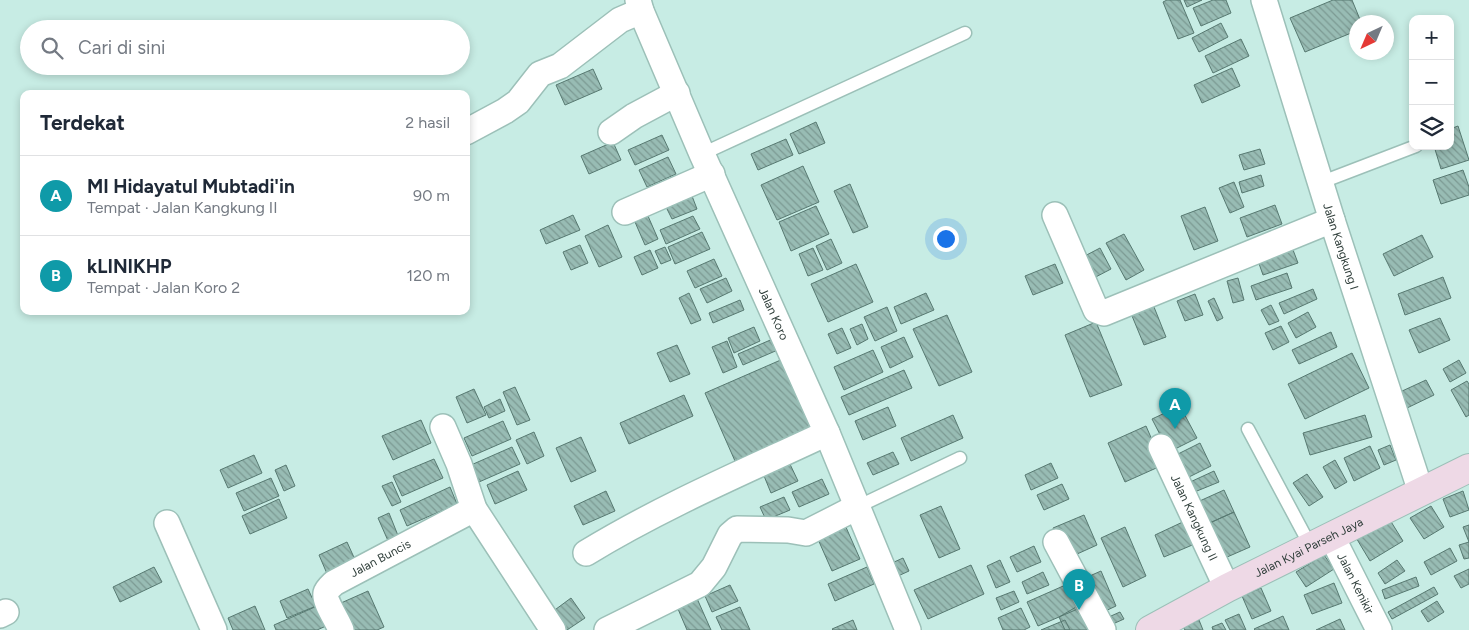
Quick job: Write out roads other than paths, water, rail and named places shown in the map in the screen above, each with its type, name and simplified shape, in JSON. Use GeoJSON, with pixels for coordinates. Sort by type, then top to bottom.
{"type":"FeatureCollection","features":[{"type":"Feature","properties":{"kind":"main road","name":"Jalan Kyai Parseh Jaya"},"geometry":{"type":"LineString","coordinates":[[1150,630],[1227,588],[1469,468]]}},
{"type":"Feature","properties":{"kind":"street","name":"Jalan Kangkung I"},"geometry":{"type":"LineString","coordinates":[[1264,0],[1322,182],[1332,220],[1421,492]]}},
{"type":"Feature","properties":{"kind":"street","name":"Jalan Koro"},"geometry":{"type":"LineString","coordinates":[[639,4],[707,164],[827,433],[908,630]]}},
{"type":"Feature","properties":{"kind":"street"},"geometry":{"type":"LineString","coordinates":[[470,130],[518,102],[540,74],[560,66],[639,4]]}},
{"type":"Feature","properties":{"kind":"street"},"geometry":{"type":"LineString","coordinates":[[612,132],[634,116],[677,93]]}},
{"type":"Feature","properties":{"kind":"street"},"geometry":{"type":"LineString","coordinates":[[625,212],[707,164]]}},
{"type":"Feature","properties":{"kind":"street"},"geometry":{"type":"LineString","coordinates":[[1055,215],[1096,310],[1100,313],[1332,220]]}},
{"type":"Feature","properties":{"kind":"street"},"geometry":{"type":"LineString","coordinates":[[443,427],[459,464],[474,509],[553,630]]}},
{"type":"Feature","properties":{"kind":"street"},"geometry":{"type":"LineString","coordinates":[[586,552],[675,504],[827,433]]}},
{"type":"Feature","properties":{"kind":"street","name":"Jalan Kangkung II"},"geometry":{"type":"LineString","coordinates":[[1161,447],[1227,588]]}},
{"type":"Feature","properties":{"kind":"street"},"geometry":{"type":"LineString","coordinates":[[607,630],[700,584],[714,567],[730,535],[738,529],[788,530],[806,533],[857,507]]}},
{"type":"Feature","properties":{"kind":"street","name":"Jalan Buncis"},"geometry":{"type":"LineString","coordinates":[[341,630],[326,595],[334,583],[474,509]]}},
{"type":"Feature","properties":{"kind":"street"},"geometry":{"type":"LineString","coordinates":[[167,523],[214,630]]}},
{"type":"Feature","properties":{"kind":"street"},"geometry":{"type":"LineString","coordinates":[[1056,542],[1103,630]]}},
{"type":"Feature","properties":{"kind":"street","name":"Jalan Kenikir"},"geometry":{"type":"LineString","coordinates":[[1322,542],[1378,630]]}},
{"type":"Feature","properties":{"kind":"lane"},"geometry":{"type":"LineString","coordinates":[[707,164],[964,33]]}},
{"type":"Feature","properties":{"kind":"lane"},"geometry":{"type":"LineString","coordinates":[[1322,182],[1409,149]]}},
{"type":"Feature","properties":{"kind":"lane"},"geometry":{"type":"LineString","coordinates":[[1248,429],[1322,542]]}},
{"type":"Feature","properties":{"kind":"lane"},"geometry":{"type":"LineString","coordinates":[[857,507],[960,458]]}},
{"type":"Feature","properties":{"kind":"place","name":"MI Hidayatul Mubtadi'in"},"geometry":{"type":"Point","coordinates":[1175,429]}},
{"type":"Feature","properties":{"kind":"place","name":"kLINIKHP"},"geometry":{"type":"Point","coordinates":[1079,610]}}]}
